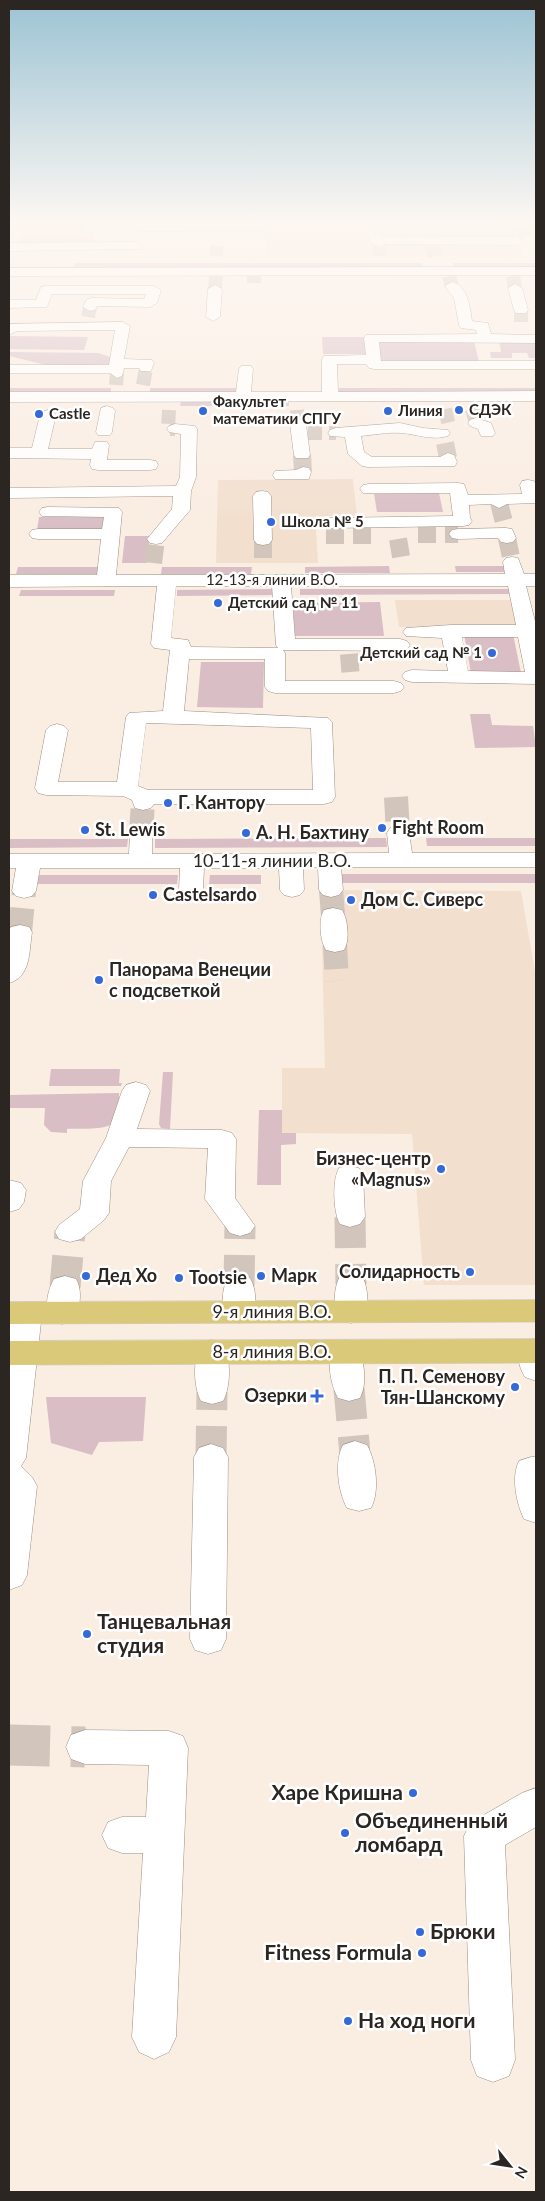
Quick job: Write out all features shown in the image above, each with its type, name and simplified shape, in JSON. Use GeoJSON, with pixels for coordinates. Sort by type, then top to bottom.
{"type":"FeatureCollection","features":[{"type":"Feature","properties":{"kind":"main road","name":"9-я линия В.О."},"geometry":{"type":"LineString","coordinates":[[17,1313],[63,1300],[351,1298],[536,1311]]}},
{"type":"Feature","properties":{"kind":"main road","name":"8-я линия В.О."},"geometry":{"type":"LineString","coordinates":[[15,1353],[345,1352],[536,1357]]}},
{"type":"Feature","properties":{"kind":"street"},"geometry":{"type":"LineString","coordinates":[[9,331],[13,327],[45,323]]}},
{"type":"Feature","properties":{"kind":"street"},"geometry":{"type":"LineString","coordinates":[[110,323],[123,326],[98,465],[150,465]]}},
{"type":"Feature","properties":{"kind":"street"},"geometry":{"type":"LineString","coordinates":[[460,323],[483,326],[488,365]]}},
{"type":"Feature","properties":{"kind":"street"},"geometry":{"type":"LineString","coordinates":[[524,323],[530,338],[371,338],[374,365],[536,365]]}},
{"type":"Feature","properties":{"kind":"street"},"geometry":{"type":"LineString","coordinates":[[330,396],[329,360],[373,360]]}},
{"type":"Feature","properties":{"kind":"street"},"geometry":{"type":"LineString","coordinates":[[9,397],[50,407],[113,388],[147,364],[146,368]]}},
{"type":"Feature","properties":{"kind":"street"},"geometry":{"type":"LineString","coordinates":[[9,369],[113,388],[143,391],[170,403],[243,396],[300,419]]}},
{"type":"Feature","properties":{"kind":"street"},"geometry":{"type":"LineString","coordinates":[[243,396],[246,369]]}},
{"type":"Feature","properties":{"kind":"street"},"geometry":{"type":"LineString","coordinates":[[300,419],[330,396],[443,403],[476,415],[536,396]]}},
{"type":"Feature","properties":{"kind":"street"},"geometry":{"type":"LineString","coordinates":[[39,454],[50,407]]}},
{"type":"Feature","properties":{"kind":"street"},"geometry":{"type":"LineString","coordinates":[[281,475],[303,475],[300,419]]}},
{"type":"Feature","properties":{"kind":"street"},"geometry":{"type":"LineString","coordinates":[[400,428],[446,440],[449,462],[368,462],[356,454],[344,433],[400,428]]}},
{"type":"Feature","properties":{"kind":"street"},"geometry":{"type":"LineString","coordinates":[[156,539],[181,510],[182,492],[188,477],[189,429],[174,429]]}},
{"type":"Feature","properties":{"kind":"street"},"geometry":{"type":"LineString","coordinates":[[9,454],[100,454]]}},
{"type":"Feature","properties":{"kind":"street"},"geometry":{"type":"LineString","coordinates":[[460,500],[499,501],[532,499],[528,485]]}},
{"type":"Feature","properties":{"kind":"street"},"geometry":{"type":"LineString","coordinates":[[369,489],[458,488],[463,529]]}},
{"type":"Feature","properties":{"kind":"street"},"geometry":{"type":"LineString","coordinates":[[9,493],[182,492]]}},
{"type":"Feature","properties":{"kind":"street"},"geometry":{"type":"LineString","coordinates":[[262,496],[263,540]]}},
{"type":"Feature","properties":{"kind":"street"},"geometry":{"type":"LineString","coordinates":[[48,512],[113,512],[106,581]]}},
{"type":"Feature","properties":{"kind":"street"},"geometry":{"type":"LineString","coordinates":[[326,531],[397,532],[463,529],[506,531]]}},
{"type":"Feature","properties":{"kind":"street"},"geometry":{"type":"LineString","coordinates":[[374,535],[397,532],[418,534]]}},
{"type":"Feature","properties":{"kind":"street"},"geometry":{"type":"LineString","coordinates":[[38,534],[111,534]]}},
{"type":"Feature","properties":{"kind":"street","name":"12-13-я линии В.О."},"geometry":{"type":"LineString","coordinates":[[9,583],[106,581],[125,589],[157,575],[269,575],[403,571],[514,571],[536,580]]}},
{"type":"Feature","properties":{"kind":"street"},"geometry":{"type":"LineString","coordinates":[[412,676],[459,678],[536,676],[532,631],[514,571]]}},
{"type":"Feature","properties":{"kind":"street"},"geometry":{"type":"LineString","coordinates":[[157,575],[161,644],[181,644],[173,717]]}},
{"type":"Feature","properties":{"kind":"street"},"geometry":{"type":"LineString","coordinates":[[269,575],[286,645],[348,649],[451,632],[532,631]]}},
{"type":"Feature","properties":{"kind":"street"},"geometry":{"type":"LineString","coordinates":[[451,632],[459,678]]}},
{"type":"Feature","properties":{"kind":"street"},"geometry":{"type":"LineString","coordinates":[[180,653],[275,653],[275,687],[352,683],[394,687]]}},
{"type":"Feature","properties":{"kind":"street"},"geometry":{"type":"LineString","coordinates":[[57,730],[46,788],[138,796],[324,796],[321,722],[136,717],[138,796]]}},
{"type":"Feature","properties":{"kind":"street"},"geometry":{"type":"LineString","coordinates":[[140,861],[141,833]]}},
{"type":"Feature","properties":{"kind":"street"},"geometry":{"type":"LineString","coordinates":[[406,833],[409,860]]}},
{"type":"Feature","properties":{"kind":"street"},"geometry":{"type":"LineString","coordinates":[[329,860],[330,890]]}},
{"type":"Feature","properties":{"kind":"street","name":"10-11-я линии В.О."},"geometry":{"type":"LineString","coordinates":[[19,861],[536,860]]}},
{"type":"Feature","properties":{"kind":"street"},"geometry":{"type":"LineString","coordinates":[[19,861],[24,891]]}},
{"type":"Feature","properties":{"kind":"street"},"geometry":{"type":"LineString","coordinates":[[191,890],[192,861]]}},
{"type":"Feature","properties":{"kind":"street"},"geometry":{"type":"LineString","coordinates":[[283,861],[284,890]]}},
{"type":"Feature","properties":{"kind":"street"},"geometry":{"type":"LineString","coordinates":[[333,915],[335,945]]}},
{"type":"Feature","properties":{"kind":"street"},"geometry":{"type":"LineString","coordinates":[[9,975],[13,971],[20,932]]}},
{"type":"Feature","properties":{"kind":"street"},"geometry":{"type":"LineString","coordinates":[[70,1232],[94,1213],[97,1181],[120,1138],[136,1091]]}},
{"type":"Feature","properties":{"kind":"street"},"geometry":{"type":"LineString","coordinates":[[120,1138],[222,1139],[220,1199],[240,1226]]}},
{"type":"Feature","properties":{"kind":"street"},"geometry":{"type":"LineString","coordinates":[[349,1175],[350,1217]]}},
{"type":"Feature","properties":{"kind":"street"},"geometry":{"type":"LineString","coordinates":[[9,1190],[11,1190],[9,1202]]}},
{"type":"Feature","properties":{"kind":"street"},"geometry":{"type":"LineString","coordinates":[[9,1458],[17,1313]]}},
{"type":"Feature","properties":{"kind":"street"},"geometry":{"type":"LineString","coordinates":[[212,1352],[212,1392]]}},
{"type":"Feature","properties":{"kind":"street"},"geometry":{"type":"LineString","coordinates":[[345,1352],[349,1389]]}},
{"type":"Feature","properties":{"kind":"street"},"geometry":{"type":"LineString","coordinates":[[355,1454],[358,1498]]}},
{"type":"Feature","properties":{"kind":"street"},"geometry":{"type":"LineString","coordinates":[[208,1639],[211,1457]]}},
{"type":"Feature","properties":{"kind":"street"},"geometry":{"type":"LineString","coordinates":[[536,1470],[531,1470],[536,1509]]}},
{"type":"Feature","properties":{"kind":"street"},"geometry":{"type":"LineString","coordinates":[[9,1475],[20,1486],[9,1575]]}},
{"type":"Feature","properties":{"kind":"street"},"geometry":{"type":"LineString","coordinates":[[85,1746],[169,1748],[154,2037]]}},
{"type":"Feature","properties":{"kind":"street"},"geometry":{"type":"LineString","coordinates":[[493,2060],[484,1836],[536,1806]]}},
{"type":"Feature","properties":{"kind":"street"},"geometry":{"type":"LineString","coordinates":[[122,1835],[164,1835]]}},
{"type":"Feature","properties":{"kind":"shaded area"},"geometry":{"type":"Polygon","coordinates":[[[9,336],[88,337],[84,350],[9,349],[9,336]]]}},
{"type":"Feature","properties":{"kind":"shaded area"},"geometry":{"type":"Polygon","coordinates":[[[322,337],[364,337],[366,354],[323,354],[322,337]]]}},
{"type":"Feature","properties":{"kind":"shaded area"},"geometry":{"type":"Polygon","coordinates":[[[499,340],[536,340],[536,358],[529,358],[527,353],[512,353],[512,358],[491,358],[490,352],[501,352],[499,340]]]}},
{"type":"Feature","properties":{"kind":"shaded area"},"geometry":{"type":"Polygon","coordinates":[[[378,341],[474,341],[479,362],[380,362],[378,341]]]}},
{"type":"Feature","properties":{"kind":"shaded area"},"geometry":{"type":"Polygon","coordinates":[[[9,352],[98,353],[110,357],[110,364],[54,367],[9,356],[9,352]]]}},
{"type":"Feature","properties":{"kind":"shaded area"},"geometry":{"type":"Polygon","coordinates":[[[9,388],[111,388],[111,392],[9,392],[9,388]]]}},
{"type":"Feature","properties":{"kind":"shaded area"},"geometry":{"type":"Polygon","coordinates":[[[150,388],[237,388],[236,392],[150,392],[150,388]]]}},
{"type":"Feature","properties":{"kind":"shaded area"},"geometry":{"type":"Polygon","coordinates":[[[339,388],[536,388],[536,391],[339,392],[339,388]]]}},
{"type":"Feature","properties":{"kind":"shaded area"},"geometry":{"type":"Polygon","coordinates":[[[181,402],[289,402],[289,406],[180,406],[181,402]]]}},
{"type":"Feature","properties":{"kind":"shaded area","name":"Школа № 5"},"geometry":{"type":"Polygon","coordinates":[[[353,479],[357,516],[324,516],[325,529],[316,529],[318,563],[216,563],[218,480],[353,479]]]}},
{"type":"Feature","properties":{"kind":"shaded area"},"geometry":{"type":"Polygon","coordinates":[[[439,493],[443,512],[377,512],[374,494],[439,493]]]}},
{"type":"Feature","properties":{"kind":"shaded area"},"geometry":{"type":"Polygon","coordinates":[[[104,516],[103,529],[37,530],[39,517],[104,516]]]}},
{"type":"Feature","properties":{"kind":"shaded area"},"geometry":{"type":"Polygon","coordinates":[[[125,536],[150,536],[147,563],[122,563],[125,536]]]}},
{"type":"Feature","properties":{"kind":"shaded area"},"geometry":{"type":"Polygon","coordinates":[[[389,566],[390,573],[305,573],[305,567],[389,566]]]}},
{"type":"Feature","properties":{"kind":"shaded area"},"geometry":{"type":"Polygon","coordinates":[[[455,566],[506,566],[507,572],[456,572],[455,566]]]}},
{"type":"Feature","properties":{"kind":"shaded area"},"geometry":{"type":"Polygon","coordinates":[[[18,567],[98,567],[97,574],[16,574],[18,567]]]}},
{"type":"Feature","properties":{"kind":"shaded area"},"geometry":{"type":"Polygon","coordinates":[[[162,567],[252,567],[251,574],[161,574],[162,567]]]}},
{"type":"Feature","properties":{"kind":"shaded area"},"geometry":{"type":"Polygon","coordinates":[[[275,589],[276,595],[177,596],[177,590],[275,589]]]}},
{"type":"Feature","properties":{"kind":"shaded area"},"geometry":{"type":"Polygon","coordinates":[[[300,589],[510,589],[512,594],[300,595],[300,589]]]}},
{"type":"Feature","properties":{"kind":"shaded area"},"geometry":{"type":"Polygon","coordinates":[[[21,590],[115,590],[114,596],[19,596],[21,590]]]}},
{"type":"Feature","properties":{"kind":"shaded area"},"geometry":{"type":"Polygon","coordinates":[[[395,600],[512,600],[518,627],[399,627],[395,600]]]}},
{"type":"Feature","properties":{"kind":"shaded area"},"geometry":{"type":"Polygon","coordinates":[[[380,602],[384,636],[295,636],[293,603],[380,602]]]}},
{"type":"Feature","properties":{"kind":"shaded area"},"geometry":{"type":"Polygon","coordinates":[[[464,634],[513,634],[521,673],[471,673],[464,634]]]}},
{"type":"Feature","properties":{"kind":"shaded area"},"geometry":{"type":"Polygon","coordinates":[[[201,662],[264,662],[263,708],[197,707],[201,662]]]}},
{"type":"Feature","properties":{"kind":"shaded area"},"geometry":{"type":"Polygon","coordinates":[[[470,714],[490,714],[492,725],[533,726],[536,747],[475,748],[470,714]]]}},
{"type":"Feature","properties":{"kind":"shaded area"},"geometry":{"type":"Polygon","coordinates":[[[386,838],[387,847],[155,848],[155,839],[386,838]]]}},
{"type":"Feature","properties":{"kind":"shaded area"},"geometry":{"type":"Polygon","coordinates":[[[426,838],[536,838],[536,846],[427,846],[426,838]]]}},
{"type":"Feature","properties":{"kind":"shaded area"},"geometry":{"type":"Polygon","coordinates":[[[9,839],[128,839],[127,847],[9,848],[9,839]]]}},
{"type":"Feature","properties":{"kind":"shaded area"},"geometry":{"type":"Polygon","coordinates":[[[339,874],[536,874],[536,883],[340,883],[339,874]]]}},
{"type":"Feature","properties":{"kind":"shaded area"},"geometry":{"type":"Polygon","coordinates":[[[37,875],[178,875],[177,884],[36,884],[37,875]]]}},
{"type":"Feature","properties":{"kind":"shaded area"},"geometry":{"type":"Polygon","coordinates":[[[210,875],[261,875],[261,884],[209,884],[210,875]]]}},
{"type":"Feature","properties":{"kind":"shaded area"},"geometry":{"type":"Polygon","coordinates":[[[321,890],[521,891],[536,978],[536,1285],[424,1285],[412,1134],[282,1133],[282,1068],[325,1068],[322,945],[344,945],[343,915],[322,915],[321,890]]]}},
{"type":"Feature","properties":{"kind":"shaded area"},"geometry":{"type":"Polygon","coordinates":[[[51,1069],[120,1069],[119,1083],[122,1083],[121,1086],[49,1086],[51,1069]]]}},
{"type":"Feature","properties":{"kind":"shaded area"},"geometry":{"type":"Polygon","coordinates":[[[163,1072],[173,1072],[170,1129],[161,1128],[159,1124],[163,1072]]]}},
{"type":"Feature","properties":{"kind":"shaded area"},"geometry":{"type":"Polygon","coordinates":[[[119,1093],[119,1114],[115,1122],[103,1127],[67,1129],[67,1133],[51,1132],[44,1125],[45,1108],[9,1108],[9,1095],[119,1093]]]}},
{"type":"Feature","properties":{"kind":"shaded area"},"geometry":{"type":"Polygon","coordinates":[[[259,1110],[282,1110],[282,1133],[296,1133],[296,1144],[281,1145],[281,1185],[257,1185],[259,1110]]]}},
{"type":"Feature","properties":{"kind":"shaded area"},"geometry":{"type":"Polygon","coordinates":[[[46,1397],[146,1397],[143,1441],[99,1442],[92,1455],[51,1443],[46,1397]]]}},
{"type":"Feature","properties":{"kind":"tunnel"},"geometry":{"type":"LineString","coordinates":[[143,385],[146,368]]}},
{"type":"Feature","properties":{"kind":"tunnel"},"geometry":{"type":"LineString","coordinates":[[116,385],[117,373]]}},
{"type":"Feature","properties":{"kind":"tunnel"},"geometry":{"type":"LineString","coordinates":[[445,409],[449,426]]}},
{"type":"Feature","properties":{"kind":"tunnel"},"geometry":{"type":"LineString","coordinates":[[472,409],[476,423]]}},
{"type":"Feature","properties":{"kind":"tunnel"},"geometry":{"type":"LineString","coordinates":[[169,410],[168,429],[175,429]]}},
{"type":"Feature","properties":{"kind":"tunnel"},"geometry":{"type":"LineString","coordinates":[[297,410],[298,424]]}},
{"type":"Feature","properties":{"kind":"tunnel"},"geometry":{"type":"LineString","coordinates":[[308,433],[336,433]]}},
{"type":"Feature","properties":{"kind":"tunnel"},"geometry":{"type":"LineString","coordinates":[[445,443],[448,458]]}},
{"type":"Feature","properties":{"kind":"tunnel"},"geometry":{"type":"LineString","coordinates":[[302,455],[303,472]]}},
{"type":"Feature","properties":{"kind":"tunnel"},"geometry":{"type":"LineString","coordinates":[[499,503],[504,522]]}},
{"type":"Feature","properties":{"kind":"tunnel"},"geometry":{"type":"LineString","coordinates":[[418,534],[458,534]]}},
{"type":"Feature","properties":{"kind":"tunnel"},"geometry":{"type":"LineString","coordinates":[[326,535],[374,535]]}},
{"type":"Feature","properties":{"kind":"tunnel"},"geometry":{"type":"LineString","coordinates":[[507,538],[512,562]]}},
{"type":"Feature","properties":{"kind":"tunnel"},"geometry":{"type":"LineString","coordinates":[[153,563],[156,539]]}},
{"type":"Feature","properties":{"kind":"tunnel"},"geometry":{"type":"LineString","coordinates":[[398,539],[402,562]]}},
{"type":"Feature","properties":{"kind":"tunnel"},"geometry":{"type":"LineString","coordinates":[[263,540],[263,563]]}},
{"type":"Feature","properties":{"kind":"tunnel"},"geometry":{"type":"LineString","coordinates":[[349,654],[351,679]]}},
{"type":"Feature","properties":{"kind":"tunnel"},"geometry":{"type":"LineString","coordinates":[[396,797],[398,833]]}},
{"type":"Feature","properties":{"kind":"tunnel"},"geometry":{"type":"LineString","coordinates":[[141,833],[143,803]]}},
{"type":"Feature","properties":{"kind":"tunnel"},"geometry":{"type":"LineString","coordinates":[[331,890],[333,915]]}},
{"type":"Feature","properties":{"kind":"tunnel"},"geometry":{"type":"LineString","coordinates":[[20,932],[24,891]]}},
{"type":"Feature","properties":{"kind":"tunnel"},"geometry":{"type":"LineString","coordinates":[[335,945],[337,981]]}},
{"type":"Feature","properties":{"kind":"tunnel"},"geometry":{"type":"LineString","coordinates":[[350,1217],[351,1284]]}},
{"type":"Feature","properties":{"kind":"tunnel"},"geometry":{"type":"LineString","coordinates":[[239,1286],[240,1226]]}},
{"type":"Feature","properties":{"kind":"tunnel"},"geometry":{"type":"LineString","coordinates":[[65,1287],[70,1232]]}},
{"type":"Feature","properties":{"kind":"tunnel"},"geometry":{"type":"LineString","coordinates":[[349,1389],[355,1454]]}},
{"type":"Feature","properties":{"kind":"tunnel"},"geometry":{"type":"LineString","coordinates":[[211,1457],[212,1392]]}},
{"type":"Feature","properties":{"kind":"tunnel"},"geometry":{"type":"LineString","coordinates":[[9,1745],[85,1747]]}},
{"type":"Feature","properties":{"kind":"place","name":"СДЭК"},"geometry":{"type":"Point","coordinates":[459,410]}},
{"type":"Feature","properties":{"kind":"place","name":"Факультет математики СПГУ"},"geometry":{"type":"Point","coordinates":[203,411]}},
{"type":"Feature","properties":{"kind":"place","name":"Линия"},"geometry":{"type":"Point","coordinates":[388,411]}},
{"type":"Feature","properties":{"kind":"place","name":"Castle"},"geometry":{"type":"Point","coordinates":[39,414]}},
{"type":"Feature","properties":{"kind":"place","name":"Школа № 5"},"geometry":{"type":"Point","coordinates":[271,522]}},
{"type":"Feature","properties":{"kind":"place","name":"Детский сад № 11"},"geometry":{"type":"Point","coordinates":[218,603]}},
{"type":"Feature","properties":{"kind":"place","name":"Детский сад № 1"},"geometry":{"type":"Point","coordinates":[492,653]}},
{"type":"Feature","properties":{"kind":"place","name":"Г. Кантору"},"geometry":{"type":"Point","coordinates":[168,803]}},
{"type":"Feature","properties":{"kind":"place","name":"Fight Room"},"geometry":{"type":"Point","coordinates":[382,828]}},
{"type":"Feature","properties":{"kind":"place","name":"St. Lewis"},"geometry":{"type":"Point","coordinates":[85,830]}},
{"type":"Feature","properties":{"kind":"place","name":"А. Н. Бахтину"},"geometry":{"type":"Point","coordinates":[246,833]}},
{"type":"Feature","properties":{"kind":"place","name":"Castelsardo"},"geometry":{"type":"Point","coordinates":[153,895]}},
{"type":"Feature","properties":{"kind":"place","name":"Дом С. Сиверс"},"geometry":{"type":"Point","coordinates":[351,900]}},
{"type":"Feature","properties":{"kind":"place","name":"Панорама Венеции с подсветкой"},"geometry":{"type":"Point","coordinates":[99,980]}},
{"type":"Feature","properties":{"kind":"place","name":"Бизнес-центр «Magnus»"},"geometry":{"type":"Point","coordinates":[441,1169]}},
{"type":"Feature","properties":{"kind":"place","name":"Солидарность"},"geometry":{"type":"Point","coordinates":[470,1272]}},
{"type":"Feature","properties":{"kind":"place","name":"Дед Хо"},"geometry":{"type":"Point","coordinates":[86,1276]}},
{"type":"Feature","properties":{"kind":"place","name":"Марк"},"geometry":{"type":"Point","coordinates":[261,1276]}},
{"type":"Feature","properties":{"kind":"place","name":"Tootsie"},"geometry":{"type":"Point","coordinates":[179,1278]}},
{"type":"Feature","properties":{"kind":"place","name":"П. П. Семенову Тян-Шанскому"},"geometry":{"type":"Point","coordinates":[515,1387]}},
{"type":"Feature","properties":{"kind":"place","name":"Озерки"},"geometry":{"type":"Point","coordinates":[317,1396]}},
{"type":"Feature","properties":{"kind":"place","name":"Танцевальная студия"},"geometry":{"type":"Point","coordinates":[87,1634]}},
{"type":"Feature","properties":{"kind":"place","name":"Харе Кришна"},"geometry":{"type":"Point","coordinates":[413,1793]}},
{"type":"Feature","properties":{"kind":"place","name":"Объединенный ломбард"},"geometry":{"type":"Point","coordinates":[345,1833]}},
{"type":"Feature","properties":{"kind":"place","name":"Брюки"},"geometry":{"type":"Point","coordinates":[420,1932]}},
{"type":"Feature","properties":{"kind":"place","name":"Fitness Formula"},"geometry":{"type":"Point","coordinates":[422,1953]}},
{"type":"Feature","properties":{"kind":"place","name":"На ход ноги"},"geometry":{"type":"Point","coordinates":[348,2021]}}]}
